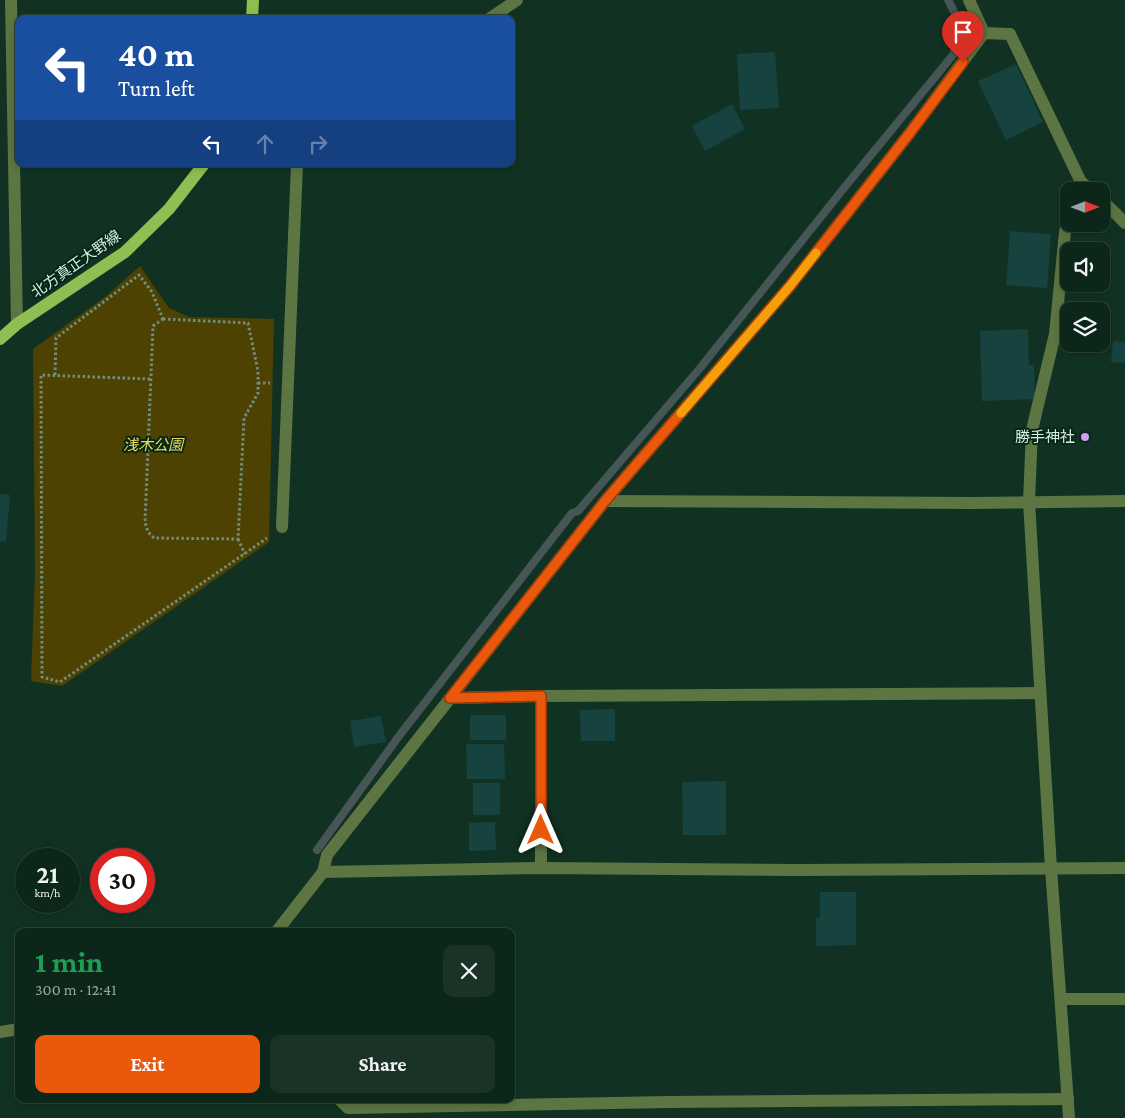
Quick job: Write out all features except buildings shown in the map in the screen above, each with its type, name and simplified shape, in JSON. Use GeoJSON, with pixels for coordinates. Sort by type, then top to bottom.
{"type":"FeatureCollection","features":[{"type":"Feature","properties":{"kind":"main road"},"geometry":{"type":"LineString","coordinates":[[252,15],[253,0]]}},
{"type":"Feature","properties":{"kind":"main road","name":"北方真正大野線"},"geometry":{"type":"LineString","coordinates":[[0,339],[17,324],[125,252],[168,209],[202,167]]}},
{"type":"Feature","properties":{"kind":"street"},"geometry":{"type":"LineString","coordinates":[[11,0],[17,324]]}},
{"type":"Feature","properties":{"kind":"street"},"geometry":{"type":"LineString","coordinates":[[495,15],[517,0]]}},
{"type":"Feature","properties":{"kind":"street"},"geometry":{"type":"LineString","coordinates":[[969,0],[984,33]]}},
{"type":"Feature","properties":{"kind":"street"},"geometry":{"type":"LineString","coordinates":[[984,33],[1010,34],[1077,182]]}},
{"type":"Feature","properties":{"kind":"street"},"geometry":{"type":"LineString","coordinates":[[280,928],[323,872],[326,855],[605,501],[790,286],[909,134],[984,33]]}},
{"type":"Feature","properties":{"kind":"street"},"geometry":{"type":"LineString","coordinates":[[282,527],[297,167]]}},
{"type":"Feature","properties":{"kind":"street"},"geometry":{"type":"LineString","coordinates":[[1110,208],[1125,223]]}},
{"type":"Feature","properties":{"kind":"street"},"geometry":{"type":"LineString","coordinates":[[1065,232],[1055,334],[1032,430],[1029,502],[1069,1118]]}},
{"type":"Feature","properties":{"kind":"street"},"geometry":{"type":"LineString","coordinates":[[605,501],[970,503],[1125,501]]}},
{"type":"Feature","properties":{"kind":"street"},"geometry":{"type":"LineString","coordinates":[[450,698],[1040,693]]}},
{"type":"Feature","properties":{"kind":"street"},"geometry":{"type":"LineString","coordinates":[[541,696],[541,868]]}},
{"type":"Feature","properties":{"kind":"street"},"geometry":{"type":"LineString","coordinates":[[323,872],[541,868],[808,870],[1125,868]]}},
{"type":"Feature","properties":{"kind":"street"},"geometry":{"type":"LineString","coordinates":[[1061,999],[1125,999]]}},
{"type":"Feature","properties":{"kind":"street"},"geometry":{"type":"LineString","coordinates":[[0,1032],[15,1029]]}},
{"type":"Feature","properties":{"kind":"street"},"geometry":{"type":"LineString","coordinates":[[343,1103],[348,1108],[667,1102],[1068,1100]]}},
{"type":"Feature","properties":{"kind":"path"},"geometry":{"type":"LineString","coordinates":[[55,375],[56,338],[139,275],[152,292],[163,320]]}},
{"type":"Feature","properties":{"kind":"path"},"geometry":{"type":"LineString","coordinates":[[238,538],[154,538],[148,532],[145,522],[153,326],[163,320],[248,323],[258,371],[258,393],[244,418],[238,538],[245,554]]}},
{"type":"Feature","properties":{"kind":"path"},"geometry":{"type":"LineString","coordinates":[[150,378],[41,375],[42,677],[60,682],[282,527]]}},
{"type":"Feature","properties":{"kind":"green space","name":"浅木公園"},"geometry":{"type":"Polygon","coordinates":[[[140,266],[169,308],[189,317],[274,319],[269,542],[62,686],[31,681],[35,572],[33,349],[105,297],[140,266]]]}},
{"type":"Feature","properties":{"kind":"waterway"},"geometry":{"type":"LineString","coordinates":[[317,850],[399,736],[572,513],[578,511],[701,367],[953,55],[962,27],[948,0]]}},
{"type":"Feature","properties":{"kind":"slow traffic"},"geometry":{"type":"LineString","coordinates":[[681,413],[816,253]]}},
{"type":"Feature","properties":{"kind":"place","name":"勝手神社"},"geometry":{"type":"Point","coordinates":[1085,437]}},
{"type":"Feature","properties":{"kind":"route"},"geometry":{"type":"LineString","coordinates":[[541,830],[541,696],[450,698],[605,501],[790,286],[963,62]]}}]}
